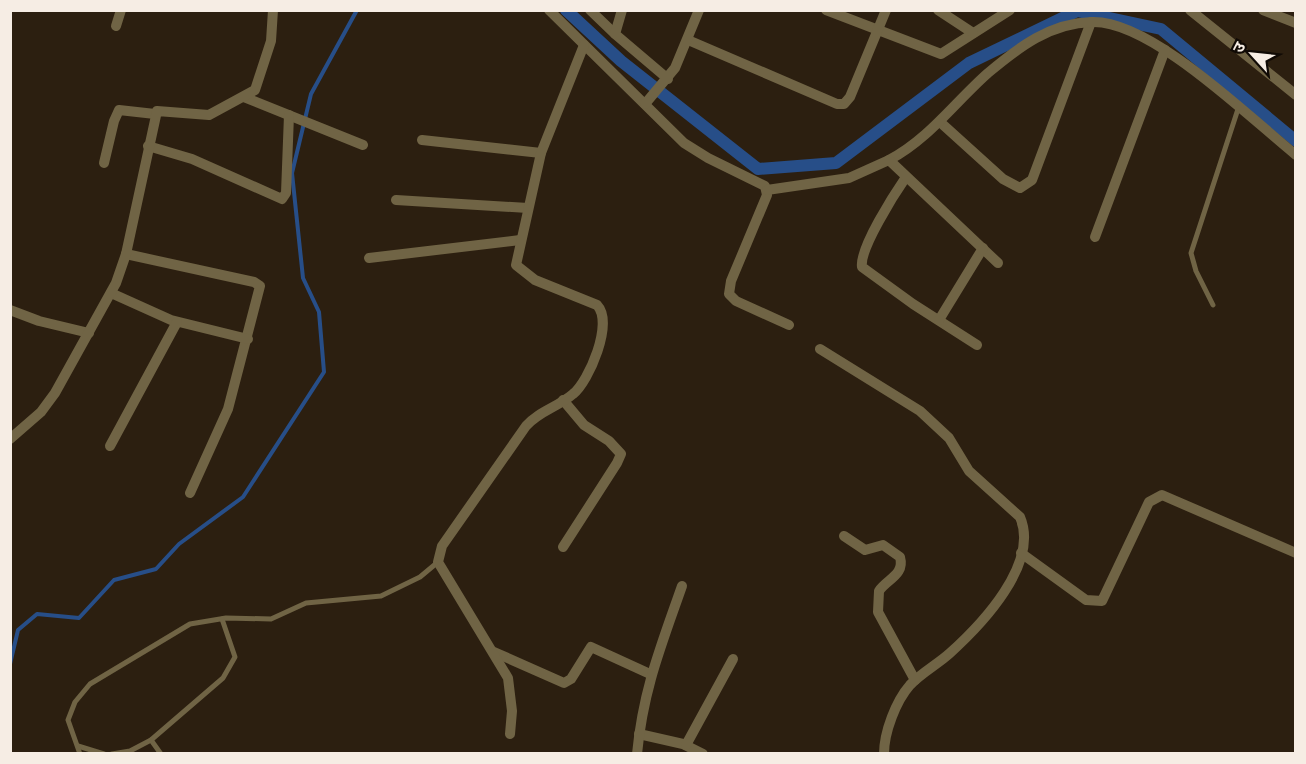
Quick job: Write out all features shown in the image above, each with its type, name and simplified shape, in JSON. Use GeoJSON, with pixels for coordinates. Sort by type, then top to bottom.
{"type":"FeatureCollection","features":[{"type":"Feature","properties":{"kind":"street"},"geometry":{"type":"LineString","coordinates":[[116,26],[121,10]]}},
{"type":"Feature","properties":{"kind":"street"},"geometry":{"type":"LineString","coordinates":[[104,163],[114,121],[119,110],[154,114],[160,110],[209,115],[255,90],[271,41],[273,10]]}},
{"type":"Feature","properties":{"kind":"street"},"geometry":{"type":"LineString","coordinates":[[549,10],[649,101],[684,143],[708,158],[762,183],[767,190]]}},
{"type":"Feature","properties":{"kind":"street"},"geometry":{"type":"LineString","coordinates":[[590,10],[666,82]]}},
{"type":"Feature","properties":{"kind":"street"},"geometry":{"type":"LineString","coordinates":[[649,101],[666,82],[688,40],[699,10]]}},
{"type":"Feature","properties":{"kind":"street"},"geometry":{"type":"LineString","coordinates":[[826,10],[941,54],[1010,10]]}},
{"type":"Feature","properties":{"kind":"street"},"geometry":{"type":"LineString","coordinates":[[688,40],[837,104],[844,104],[850,97],[879,32],[886,10]]}},
{"type":"Feature","properties":{"kind":"street"},"geometry":{"type":"LineString","coordinates":[[938,10],[973,33]]}},
{"type":"Feature","properties":{"kind":"street"},"geometry":{"type":"LineString","coordinates":[[1190,10],[1296,95]]}},
{"type":"Feature","properties":{"kind":"street"},"geometry":{"type":"LineString","coordinates":[[1263,10],[1296,23]]}},
{"type":"Feature","properties":{"kind":"street"},"geometry":{"type":"LineString","coordinates":[[615,34],[617,13]]}},
{"type":"Feature","properties":{"kind":"street"},"geometry":{"type":"LineString","coordinates":[[940,122],[1003,179],[1020,188],[1027,186],[1032,180],[1091,22]]}},
{"type":"Feature","properties":{"kind":"street"},"geometry":{"type":"LineString","coordinates":[[767,190],[849,178],[889,160],[940,122],[985,76],[1019,48],[1050,31],[1091,22],[1109,24],[1139,35],[1165,50],[1296,155]]}},
{"type":"Feature","properties":{"kind":"street"},"geometry":{"type":"LineString","coordinates":[[510,734],[510,686],[493,652],[438,562],[442,546],[526,426],[541,412],[573,394],[583,382],[600,343],[603,314],[593,302],[536,280],[519,269],[516,256],[541,153],[585,45]]}},
{"type":"Feature","properties":{"kind":"street"},"geometry":{"type":"LineString","coordinates":[[1095,237],[1165,50]]}},
{"type":"Feature","properties":{"kind":"street"},"geometry":{"type":"LineString","coordinates":[[244,97],[363,145]]}},
{"type":"Feature","properties":{"kind":"street"},"geometry":{"type":"LineString","coordinates":[[10,439],[48,404],[111,293],[126,254],[154,114]]}},
{"type":"Feature","properties":{"kind":"street"},"geometry":{"type":"LineString","coordinates":[[148,146],[192,159],[282,199],[286,193],[293,116]]}},
{"type":"Feature","properties":{"kind":"street"},"geometry":{"type":"LineString","coordinates":[[422,140],[541,153]]}},
{"type":"Feature","properties":{"kind":"street"},"geometry":{"type":"LineString","coordinates":[[889,160],[998,263]]}},
{"type":"Feature","properties":{"kind":"street"},"geometry":{"type":"LineString","coordinates":[[906,177],[887,206],[862,257],[862,267],[977,345]]}},
{"type":"Feature","properties":{"kind":"street"},"geometry":{"type":"LineString","coordinates":[[767,190],[761,212],[731,280],[729,294],[736,301],[789,325]]}},
{"type":"Feature","properties":{"kind":"street"},"geometry":{"type":"LineString","coordinates":[[396,200],[528,208]]}},
{"type":"Feature","properties":{"kind":"street"},"geometry":{"type":"LineString","coordinates":[[369,258],[520,240]]}},
{"type":"Feature","properties":{"kind":"street"},"geometry":{"type":"LineString","coordinates":[[939,320],[983,248]]}},
{"type":"Feature","properties":{"kind":"street"},"geometry":{"type":"LineString","coordinates":[[126,254],[257,284],[261,290],[228,409],[190,493]]}},
{"type":"Feature","properties":{"kind":"street"},"geometry":{"type":"LineString","coordinates":[[111,293],[177,322],[248,339]]}},
{"type":"Feature","properties":{"kind":"street"},"geometry":{"type":"LineString","coordinates":[[10,310],[39,321],[89,333]]}},
{"type":"Feature","properties":{"kind":"street"},"geometry":{"type":"LineString","coordinates":[[110,446],[177,322]]}},
{"type":"Feature","properties":{"kind":"street"},"geometry":{"type":"LineString","coordinates":[[820,349],[920,411],[942,430],[969,471],[1020,517],[1024,536],[1014,575],[986,618],[950,653],[907,689],[889,726],[884,753]]}},
{"type":"Feature","properties":{"kind":"street"},"geometry":{"type":"LineString","coordinates":[[563,400],[584,424],[615,445],[621,454],[563,548]]}},
{"type":"Feature","properties":{"kind":"street"},"geometry":{"type":"LineString","coordinates":[[1021,553],[1091,603],[1102,601],[1149,501],[1162,495],[1296,553]]}},
{"type":"Feature","properties":{"kind":"street"},"geometry":{"type":"LineString","coordinates":[[844,536],[866,550],[883,545],[900,557],[901,566],[898,573],[879,591],[878,612],[915,680]]}},
{"type":"Feature","properties":{"kind":"street"},"geometry":{"type":"LineString","coordinates":[[638,753],[639,734],[650,674],[682,586]]}},
{"type":"Feature","properties":{"kind":"street"},"geometry":{"type":"LineString","coordinates":[[493,652],[564,683],[571,679],[591,647],[650,674]]}},
{"type":"Feature","properties":{"kind":"street"},"geometry":{"type":"LineString","coordinates":[[686,745],[733,659]]}},
{"type":"Feature","properties":{"kind":"street"},"geometry":{"type":"LineString","coordinates":[[639,734],[686,745],[703,753]]}},
{"type":"Feature","properties":{"kind":"lane"},"geometry":{"type":"LineString","coordinates":[[1213,305],[1196,272],[1191,254],[1238,109]]}},
{"type":"Feature","properties":{"kind":"lane"},"geometry":{"type":"LineString","coordinates":[[80,753],[69,726],[69,715],[80,694],[90,684],[178,629],[190,624],[222,619],[271,619],[306,603],[381,596],[420,577],[438,562]]}},
{"type":"Feature","properties":{"kind":"lane"},"geometry":{"type":"LineString","coordinates":[[112,753],[130,751],[151,740],[223,678],[232,665],[234,651],[222,619]]}},
{"type":"Feature","properties":{"kind":"lane"},"geometry":{"type":"LineString","coordinates":[[151,740],[161,753]]}},
{"type":"Feature","properties":{"kind":"lane"},"geometry":{"type":"LineString","coordinates":[[78,746],[105,753]]}},
{"type":"Feature","properties":{"kind":"waterway"},"geometry":{"type":"LineString","coordinates":[[10,664],[18,630],[37,614],[79,618],[114,580],[156,569],[179,544],[243,497],[324,372],[319,312],[303,278],[292,173],[311,94],[357,10]]}},
{"type":"Feature","properties":{"kind":"waterway"},"geometry":{"type":"LineString","coordinates":[[566,10],[621,61],[758,169],[836,163],[969,63],[1077,11],[1161,29],[1296,141]]}}]}
